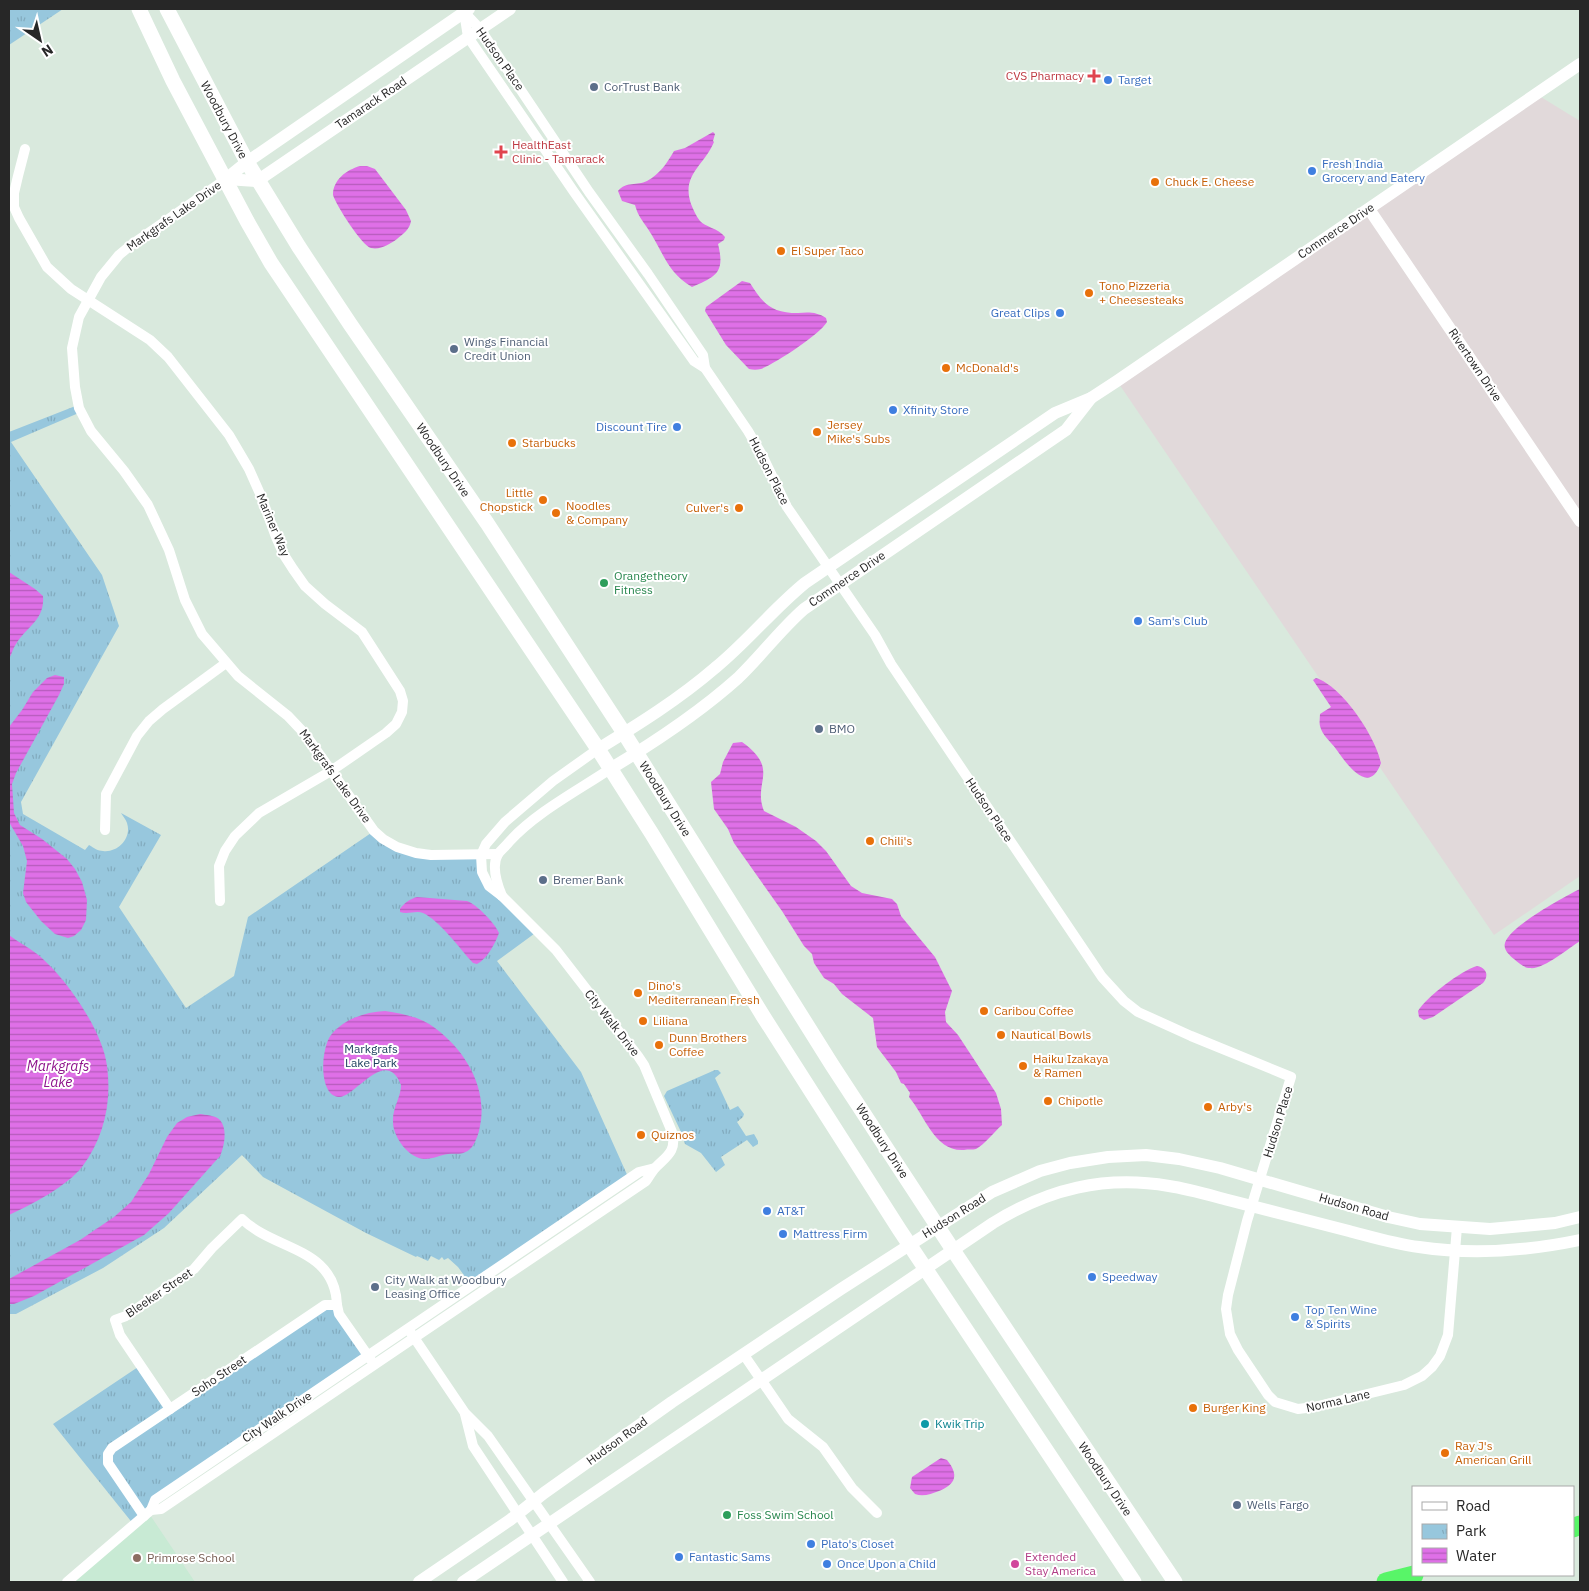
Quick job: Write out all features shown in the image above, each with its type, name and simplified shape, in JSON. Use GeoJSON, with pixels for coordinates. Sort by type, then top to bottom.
{"type":"FeatureCollection","features":[{"type":"Feature","properties":{"kind":"highway"},"geometry":{"type":"LineString","coordinates":[[1386,1582],[1412,1576]]}},
{"type":"Feature","properties":{"kind":"main road"},"geometry":{"type":"LineString","coordinates":[[139,9],[173,81],[259,242],[289,291],[598,749],[763,1016],[925,1269],[1134,1582]]}},
{"type":"Feature","properties":{"kind":"main road","name":"Woodbury Drive"},"geometry":{"type":"LineString","coordinates":[[167,9],[257,180],[350,324],[486,523],[624,733],[827,1056],[953,1250],[1175,1582]]}},
{"type":"Feature","properties":{"kind":"street","name":"Tamarack Road"},"geometry":{"type":"LineString","coordinates":[[257,180],[510,9]]}},
{"type":"Feature","properties":{"kind":"street","name":"Tamarack Road"},"geometry":{"type":"LineString","coordinates":[[247,162],[465,10]]}},
{"type":"Feature","properties":{"kind":"street","name":"Hudson Place"},"geometry":{"type":"LineString","coordinates":[[465,10],[480,29],[589,192],[703,355],[705,368]]}},
{"type":"Feature","properties":{"kind":"street","name":"Hudson Place"},"geometry":{"type":"LineString","coordinates":[[465,10],[468,37],[574,192],[694,361],[705,368],[748,431],[787,507],[1102,977],[1138,1012],[1291,1077],[1260,1180]]}},
{"type":"Feature","properties":{"kind":"street","name":"Commerce Drive"},"geometry":{"type":"LineString","coordinates":[[598,749],[702,680],[733,652],[782,602],[828,567],[1055,412],[1091,398],[1580,64]]}},
{"type":"Feature","properties":{"kind":"street","name":"Mariner Way"},"geometry":{"type":"LineString","coordinates":[[25,149],[14,193],[14,206],[47,267],[88,301],[150,340],[168,356],[229,435],[249,469],[276,537],[293,569],[305,586],[362,632],[400,691],[403,701],[402,712],[396,724],[386,733],[331,771],[259,813],[235,836],[218,866],[220,901]]}},
{"type":"Feature","properties":{"kind":"street","name":"Markgrafs Lake Drive"},"geometry":{"type":"LineString","coordinates":[[247,162],[119,255],[101,277],[79,317],[72,348],[75,387],[79,408],[99,444],[124,471],[148,505],[170,550],[185,600],[202,634],[238,676],[288,716],[305,734],[374,831],[390,843],[416,853],[498,854]]}},
{"type":"Feature","properties":{"kind":"street"},"geometry":{"type":"LineString","coordinates":[[226,179],[257,180]]}},
{"type":"Feature","properties":{"kind":"street","name":"Rivertown Drive"},"geometry":{"type":"LineString","coordinates":[[1369,209],[1580,521]]}},
{"type":"Feature","properties":{"kind":"street","name":"Commerce Drive"},"geometry":{"type":"LineString","coordinates":[[610,769],[695,713],[717,695],[752,663],[783,627],[804,609],[1066,430],[1091,398]]}},
{"type":"Feature","properties":{"kind":"street"},"geometry":{"type":"LineString","coordinates":[[105,830],[106,794],[137,736],[149,721],[163,709],[226,663]]}},
{"type":"Feature","properties":{"kind":"street"},"geometry":{"type":"LineString","coordinates":[[481,855],[486,844],[505,822],[530,799],[598,749]]}},
{"type":"Feature","properties":{"kind":"street"},"geometry":{"type":"LineString","coordinates":[[498,854],[534,820],[610,769]]}},
{"type":"Feature","properties":{"kind":"street","name":"City Walk Drive"},"geometry":{"type":"LineString","coordinates":[[498,854],[495,870],[502,896]]}},
{"type":"Feature","properties":{"kind":"street","name":"City Walk Drive"},"geometry":{"type":"LineString","coordinates":[[67,1582],[147,1513],[155,1500],[411,1333],[639,1172],[655,1168],[669,1156],[673,1136],[642,1062],[556,950],[487,883],[482,872],[481,855]]}},
{"type":"Feature","properties":{"kind":"street","name":"Hudson Road"},"geometry":{"type":"LineString","coordinates":[[419,1582],[518,1514],[646,1420],[909,1244],[992,1192],[1040,1171],[1108,1156],[1146,1154],[1179,1159],[1388,1217],[1420,1224],[1490,1228],[1520,1227],[1554,1223],[1580,1217]]}},
{"type":"Feature","properties":{"kind":"street","name":"Norma Lane"},"geometry":{"type":"LineString","coordinates":[[1260,1180],[1228,1295],[1227,1322],[1230,1334],[1238,1350],[1268,1395],[1275,1402],[1298,1409],[1314,1408],[1404,1385],[1422,1376],[1432,1367],[1440,1356],[1448,1335],[1457,1227]]}},
{"type":"Feature","properties":{"kind":"street","name":"Hudson Road"},"geometry":{"type":"LineString","coordinates":[[463,1582],[953,1250],[1016,1209],[1050,1194],[1078,1187],[1124,1182],[1170,1186],[1379,1239],[1417,1247],[1455,1251],[1525,1249],[1580,1240]]}},
{"type":"Feature","properties":{"kind":"street","name":"Bleeker Street"},"geometry":{"type":"LineString","coordinates":[[170,1409],[120,1335],[115,1320],[126,1316],[194,1269],[213,1247],[242,1219],[254,1229],[321,1265],[331,1278],[337,1305]]}},
{"type":"Feature","properties":{"kind":"street"},"geometry":{"type":"LineString","coordinates":[[337,1305],[339,1314],[370,1360]]}},
{"type":"Feature","properties":{"kind":"street","name":"Soho Street"},"geometry":{"type":"LineString","coordinates":[[147,1513],[110,1467],[107,1460],[112,1448],[321,1307],[337,1305]]}},
{"type":"Feature","properties":{"kind":"street"},"geometry":{"type":"LineString","coordinates":[[411,1333],[465,1413],[488,1436],[590,1582]]}},
{"type":"Feature","properties":{"kind":"street"},"geometry":{"type":"LineString","coordinates":[[744,1355],[788,1419],[823,1447],[850,1485],[876,1513]]}},
{"type":"Feature","properties":{"kind":"street"},"geometry":{"type":"LineString","coordinates":[[465,1413],[474,1446],[563,1582]]}},
{"type":"Feature","properties":{"kind":"shaded area"},"geometry":{"type":"Polygon","coordinates":[[[1536,94],[1580,121],[1580,876],[1494,935],[1117,381],[1536,94]]]}},
{"type":"Feature","properties":{"kind":"shaded area","name":"Primrose School"},"geometry":{"type":"Polygon","coordinates":[[[148,1512],[195,1582],[67,1582],[148,1512]]]}},
{"type":"Feature","properties":{"kind":"green space"},"geometry":{"type":"Polygon","coordinates":[[[9,9],[63,9],[9,45],[9,9]]]}},
{"type":"Feature","properties":{"kind":"green space","name":"Markgrafs Lake Park"},"geometry":{"type":"Polygon","coordinates":[[[78,405],[81,412],[11,442],[102,575],[119,626],[21,802],[23,814],[85,850],[89,845],[99,850],[109,851],[119,847],[126,839],[128,829],[127,822],[121,813],[161,835],[119,907],[186,1008],[234,976],[248,917],[374,831],[397,847],[481,855],[482,872],[538,931],[497,961],[581,1072],[629,1179],[471,1285],[458,1267],[448,1258],[444,1260],[442,1257],[439,1260],[431,1256],[428,1261],[366,1233],[263,1177],[242,1155],[164,1228],[103,1268],[16,1314],[9,1314],[9,432],[78,405]]]}},
{"type":"Feature","properties":{"kind":"green space"},"geometry":{"type":"Polygon","coordinates":[[[715,1070],[721,1073],[715,1078],[730,1110],[738,1106],[744,1114],[737,1122],[746,1136],[754,1134],[758,1141],[758,1144],[753,1147],[747,1140],[721,1157],[725,1165],[716,1172],[701,1153],[685,1144],[664,1096],[667,1091],[715,1070]]]}},
{"type":"Feature","properties":{"kind":"green space"},"geometry":{"type":"Polygon","coordinates":[[[337,1305],[368,1356],[155,1500],[134,1525],[53,1424],[141,1365],[170,1408],[321,1307],[337,1305]]]}},
{"type":"Feature","properties":{"kind":"water"},"geometry":{"type":"Polygon","coordinates":[[[713,132],[715,134],[714,142],[691,178],[689,194],[692,206],[700,221],[725,237],[718,244],[720,261],[717,272],[708,280],[692,287],[676,275],[640,218],[635,205],[622,201],[618,191],[624,186],[647,181],[652,178],[663,168],[674,151],[685,148],[713,132]]]}},
{"type":"Feature","properties":{"kind":"water"},"geometry":{"type":"Polygon","coordinates":[[[360,166],[375,169],[406,210],[411,221],[404,233],[382,247],[371,248],[367,246],[344,216],[333,195],[335,185],[341,176],[360,166]]]}},
{"type":"Feature","properties":{"kind":"water"},"geometry":{"type":"Polygon","coordinates":[[[742,281],[750,283],[759,297],[775,309],[789,313],[816,314],[826,318],[827,322],[807,341],[777,361],[761,369],[749,369],[726,345],[705,311],[706,307],[742,281]]]}},
{"type":"Feature","properties":{"kind":"water"},"geometry":{"type":"Polygon","coordinates":[[[9,572],[43,596],[43,604],[38,617],[20,638],[9,658],[9,572]]]}},
{"type":"Feature","properties":{"kind":"water"},"geometry":{"type":"Polygon","coordinates":[[[55,675],[64,677],[64,684],[16,773],[12,784],[14,813],[20,825],[42,839],[67,859],[82,882],[87,900],[86,920],[81,930],[68,938],[55,934],[41,921],[26,902],[23,893],[27,861],[23,846],[9,822],[9,727],[33,692],[47,678],[55,675]]]}},
{"type":"Feature","properties":{"kind":"water"},"geometry":{"type":"Polygon","coordinates":[[[1316,678],[1326,683],[1347,702],[1365,727],[1378,752],[1381,763],[1376,773],[1370,777],[1364,777],[1351,769],[1321,729],[1320,714],[1331,707],[1313,680],[1316,678]]]}},
{"type":"Feature","properties":{"kind":"water"},"geometry":{"type":"Polygon","coordinates":[[[742,742],[754,752],[763,768],[761,801],[764,811],[796,827],[816,841],[826,851],[851,886],[862,893],[892,899],[897,904],[901,916],[935,957],[952,991],[945,1012],[946,1022],[958,1035],[996,1093],[1001,1109],[1002,1125],[976,1149],[954,1149],[938,1139],[909,1097],[910,1093],[877,1047],[873,1018],[842,994],[834,984],[824,978],[814,963],[812,954],[804,946],[734,843],[728,829],[714,809],[711,782],[720,774],[723,762],[733,743],[742,742]]]}},
{"type":"Feature","properties":{"kind":"water"},"geometry":{"type":"Polygon","coordinates":[[[1580,889],[1580,941],[1549,962],[1535,968],[1524,966],[1508,954],[1505,943],[1509,936],[1538,913],[1580,889]]]}},
{"type":"Feature","properties":{"kind":"water"},"geometry":{"type":"Polygon","coordinates":[[[417,897],[467,901],[480,910],[494,924],[499,933],[484,959],[477,964],[473,963],[443,928],[423,913],[400,912],[405,903],[417,897]]]}},
{"type":"Feature","properties":{"kind":"water","name":"Markgrafs Lake"},"geometry":{"type":"Polygon","coordinates":[[[9,935],[34,951],[48,964],[81,1005],[104,1052],[107,1066],[108,1093],[105,1119],[101,1132],[90,1156],[82,1167],[58,1188],[9,1215],[9,935]]]}},
{"type":"Feature","properties":{"kind":"water"},"geometry":{"type":"Polygon","coordinates":[[[1477,966],[1485,970],[1486,978],[1483,983],[1433,1017],[1424,1020],[1419,1017],[1418,1011],[1428,999],[1454,978],[1477,966]]]}},
{"type":"Feature","properties":{"kind":"water"},"geometry":{"type":"Polygon","coordinates":[[[385,1011],[412,1016],[430,1024],[456,1047],[472,1071],[481,1098],[482,1112],[477,1137],[472,1147],[466,1152],[425,1159],[413,1155],[403,1146],[396,1134],[393,1122],[401,1085],[394,1074],[387,1070],[369,1077],[345,1096],[338,1097],[327,1088],[323,1070],[325,1050],[331,1035],[336,1029],[355,1017],[385,1011]]]}},
{"type":"Feature","properties":{"kind":"water"},"geometry":{"type":"Polygon","coordinates":[[[200,1114],[215,1117],[220,1120],[224,1128],[224,1143],[220,1156],[169,1213],[144,1235],[34,1296],[14,1304],[9,1304],[9,1279],[80,1240],[114,1217],[131,1202],[149,1174],[167,1137],[177,1123],[187,1117],[200,1114]]]}},
{"type":"Feature","properties":{"kind":"water"},"geometry":{"type":"Polygon","coordinates":[[[941,1458],[947,1460],[951,1465],[954,1475],[952,1482],[945,1488],[933,1493],[915,1494],[910,1488],[912,1477],[941,1458]]]}},
{"type":"Feature","properties":{"kind":"place","name":"CVS Pharmacy"},"geometry":{"type":"Point","coordinates":[1094,76]}},
{"type":"Feature","properties":{"kind":"place","name":"Target"},"geometry":{"type":"Point","coordinates":[1108,80]}},
{"type":"Feature","properties":{"kind":"place","name":"CorTrust Bank"},"geometry":{"type":"Point","coordinates":[594,87]}},
{"type":"Feature","properties":{"kind":"place","name":"HealthEast Clinic - Tamarack"},"geometry":{"type":"Point","coordinates":[501,152]}},
{"type":"Feature","properties":{"kind":"place","name":"Fresh India Grocery and Eatery"},"geometry":{"type":"Point","coordinates":[1312,171]}},
{"type":"Feature","properties":{"kind":"place","name":"Chuck E. Cheese"},"geometry":{"type":"Point","coordinates":[1155,182]}},
{"type":"Feature","properties":{"kind":"place","name":"El Super Taco"},"geometry":{"type":"Point","coordinates":[781,251]}},
{"type":"Feature","properties":{"kind":"place","name":"Tono Pizzeria + Cheesesteaks"},"geometry":{"type":"Point","coordinates":[1089,293]}},
{"type":"Feature","properties":{"kind":"place","name":"Great Clips"},"geometry":{"type":"Point","coordinates":[1060,313]}},
{"type":"Feature","properties":{"kind":"place","name":"Wings Financial Credit Union"},"geometry":{"type":"Point","coordinates":[454,349]}},
{"type":"Feature","properties":{"kind":"place","name":"McDonald's"},"geometry":{"type":"Point","coordinates":[946,368]}},
{"type":"Feature","properties":{"kind":"place","name":"Xfinity Store"},"geometry":{"type":"Point","coordinates":[893,410]}},
{"type":"Feature","properties":{"kind":"place","name":"Discount Tire"},"geometry":{"type":"Point","coordinates":[677,427]}},
{"type":"Feature","properties":{"kind":"place","name":"Jersey Mike's Subs"},"geometry":{"type":"Point","coordinates":[817,432]}},
{"type":"Feature","properties":{"kind":"place","name":"Starbucks"},"geometry":{"type":"Point","coordinates":[512,443]}},
{"type":"Feature","properties":{"kind":"place","name":"Little Chopstick"},"geometry":{"type":"Point","coordinates":[543,500]}},
{"type":"Feature","properties":{"kind":"place","name":"Culver's"},"geometry":{"type":"Point","coordinates":[739,508]}},
{"type":"Feature","properties":{"kind":"place","name":"Noodles & Company"},"geometry":{"type":"Point","coordinates":[556,513]}},
{"type":"Feature","properties":{"kind":"place","name":"Orangetheory Fitness"},"geometry":{"type":"Point","coordinates":[604,583]}},
{"type":"Feature","properties":{"kind":"place","name":"Sam's Club"},"geometry":{"type":"Point","coordinates":[1138,621]}},
{"type":"Feature","properties":{"kind":"place","name":"BMO"},"geometry":{"type":"Point","coordinates":[819,729]}},
{"type":"Feature","properties":{"kind":"place","name":"Chili's"},"geometry":{"type":"Point","coordinates":[870,841]}},
{"type":"Feature","properties":{"kind":"place","name":"Bremer Bank"},"geometry":{"type":"Point","coordinates":[543,880]}},
{"type":"Feature","properties":{"kind":"place","name":"Dino's Mediterranean Fresh"},"geometry":{"type":"Point","coordinates":[638,993]}},
{"type":"Feature","properties":{"kind":"place","name":"Caribou Coffee"},"geometry":{"type":"Point","coordinates":[984,1011]}},
{"type":"Feature","properties":{"kind":"place","name":"Liliana"},"geometry":{"type":"Point","coordinates":[643,1021]}},
{"type":"Feature","properties":{"kind":"place","name":"Nautical Bowls"},"geometry":{"type":"Point","coordinates":[1001,1035]}},
{"type":"Feature","properties":{"kind":"place","name":"Dunn Brothers Coffee"},"geometry":{"type":"Point","coordinates":[659,1045]}},
{"type":"Feature","properties":{"kind":"place","name":"Haiku Izakaya & Ramen"},"geometry":{"type":"Point","coordinates":[1023,1066]}},
{"type":"Feature","properties":{"kind":"place","name":"Chipotle"},"geometry":{"type":"Point","coordinates":[1048,1101]}},
{"type":"Feature","properties":{"kind":"place","name":"Arby's"},"geometry":{"type":"Point","coordinates":[1208,1107]}},
{"type":"Feature","properties":{"kind":"place","name":"Quiznos"},"geometry":{"type":"Point","coordinates":[641,1135]}},
{"type":"Feature","properties":{"kind":"place","name":"AT&T"},"geometry":{"type":"Point","coordinates":[767,1211]}},
{"type":"Feature","properties":{"kind":"place","name":"Mattress Firm"},"geometry":{"type":"Point","coordinates":[783,1234]}},
{"type":"Feature","properties":{"kind":"place","name":"Speedway"},"geometry":{"type":"Point","coordinates":[1092,1277]}},
{"type":"Feature","properties":{"kind":"place","name":"City Walk at Woodbury Leasing Office"},"geometry":{"type":"Point","coordinates":[375,1287]}},
{"type":"Feature","properties":{"kind":"place","name":"Top Ten Wine & Spirits"},"geometry":{"type":"Point","coordinates":[1295,1317]}},
{"type":"Feature","properties":{"kind":"place","name":"Burger King"},"geometry":{"type":"Point","coordinates":[1193,1408]}},
{"type":"Feature","properties":{"kind":"place","name":"Kwik Trip"},"geometry":{"type":"Point","coordinates":[925,1424]}},
{"type":"Feature","properties":{"kind":"place","name":"Ray J's American Grill"},"geometry":{"type":"Point","coordinates":[1445,1453]}},
{"type":"Feature","properties":{"kind":"place","name":"Wells Fargo"},"geometry":{"type":"Point","coordinates":[1237,1505]}},
{"type":"Feature","properties":{"kind":"place","name":"Foss Swim School"},"geometry":{"type":"Point","coordinates":[727,1515]}},
{"type":"Feature","properties":{"kind":"place","name":"Plato's Closet"},"geometry":{"type":"Point","coordinates":[811,1544]}},
{"type":"Feature","properties":{"kind":"place","name":"Fantastic Sams"},"geometry":{"type":"Point","coordinates":[679,1557]}},
{"type":"Feature","properties":{"kind":"place","name":"Primrose School"},"geometry":{"type":"Point","coordinates":[137,1558]}},
{"type":"Feature","properties":{"kind":"place","name":"Once Upon a Child"},"geometry":{"type":"Point","coordinates":[827,1564]}},
{"type":"Feature","properties":{"kind":"place","name":"Extended Stay America"},"geometry":{"type":"Point","coordinates":[1015,1564]}}]}
